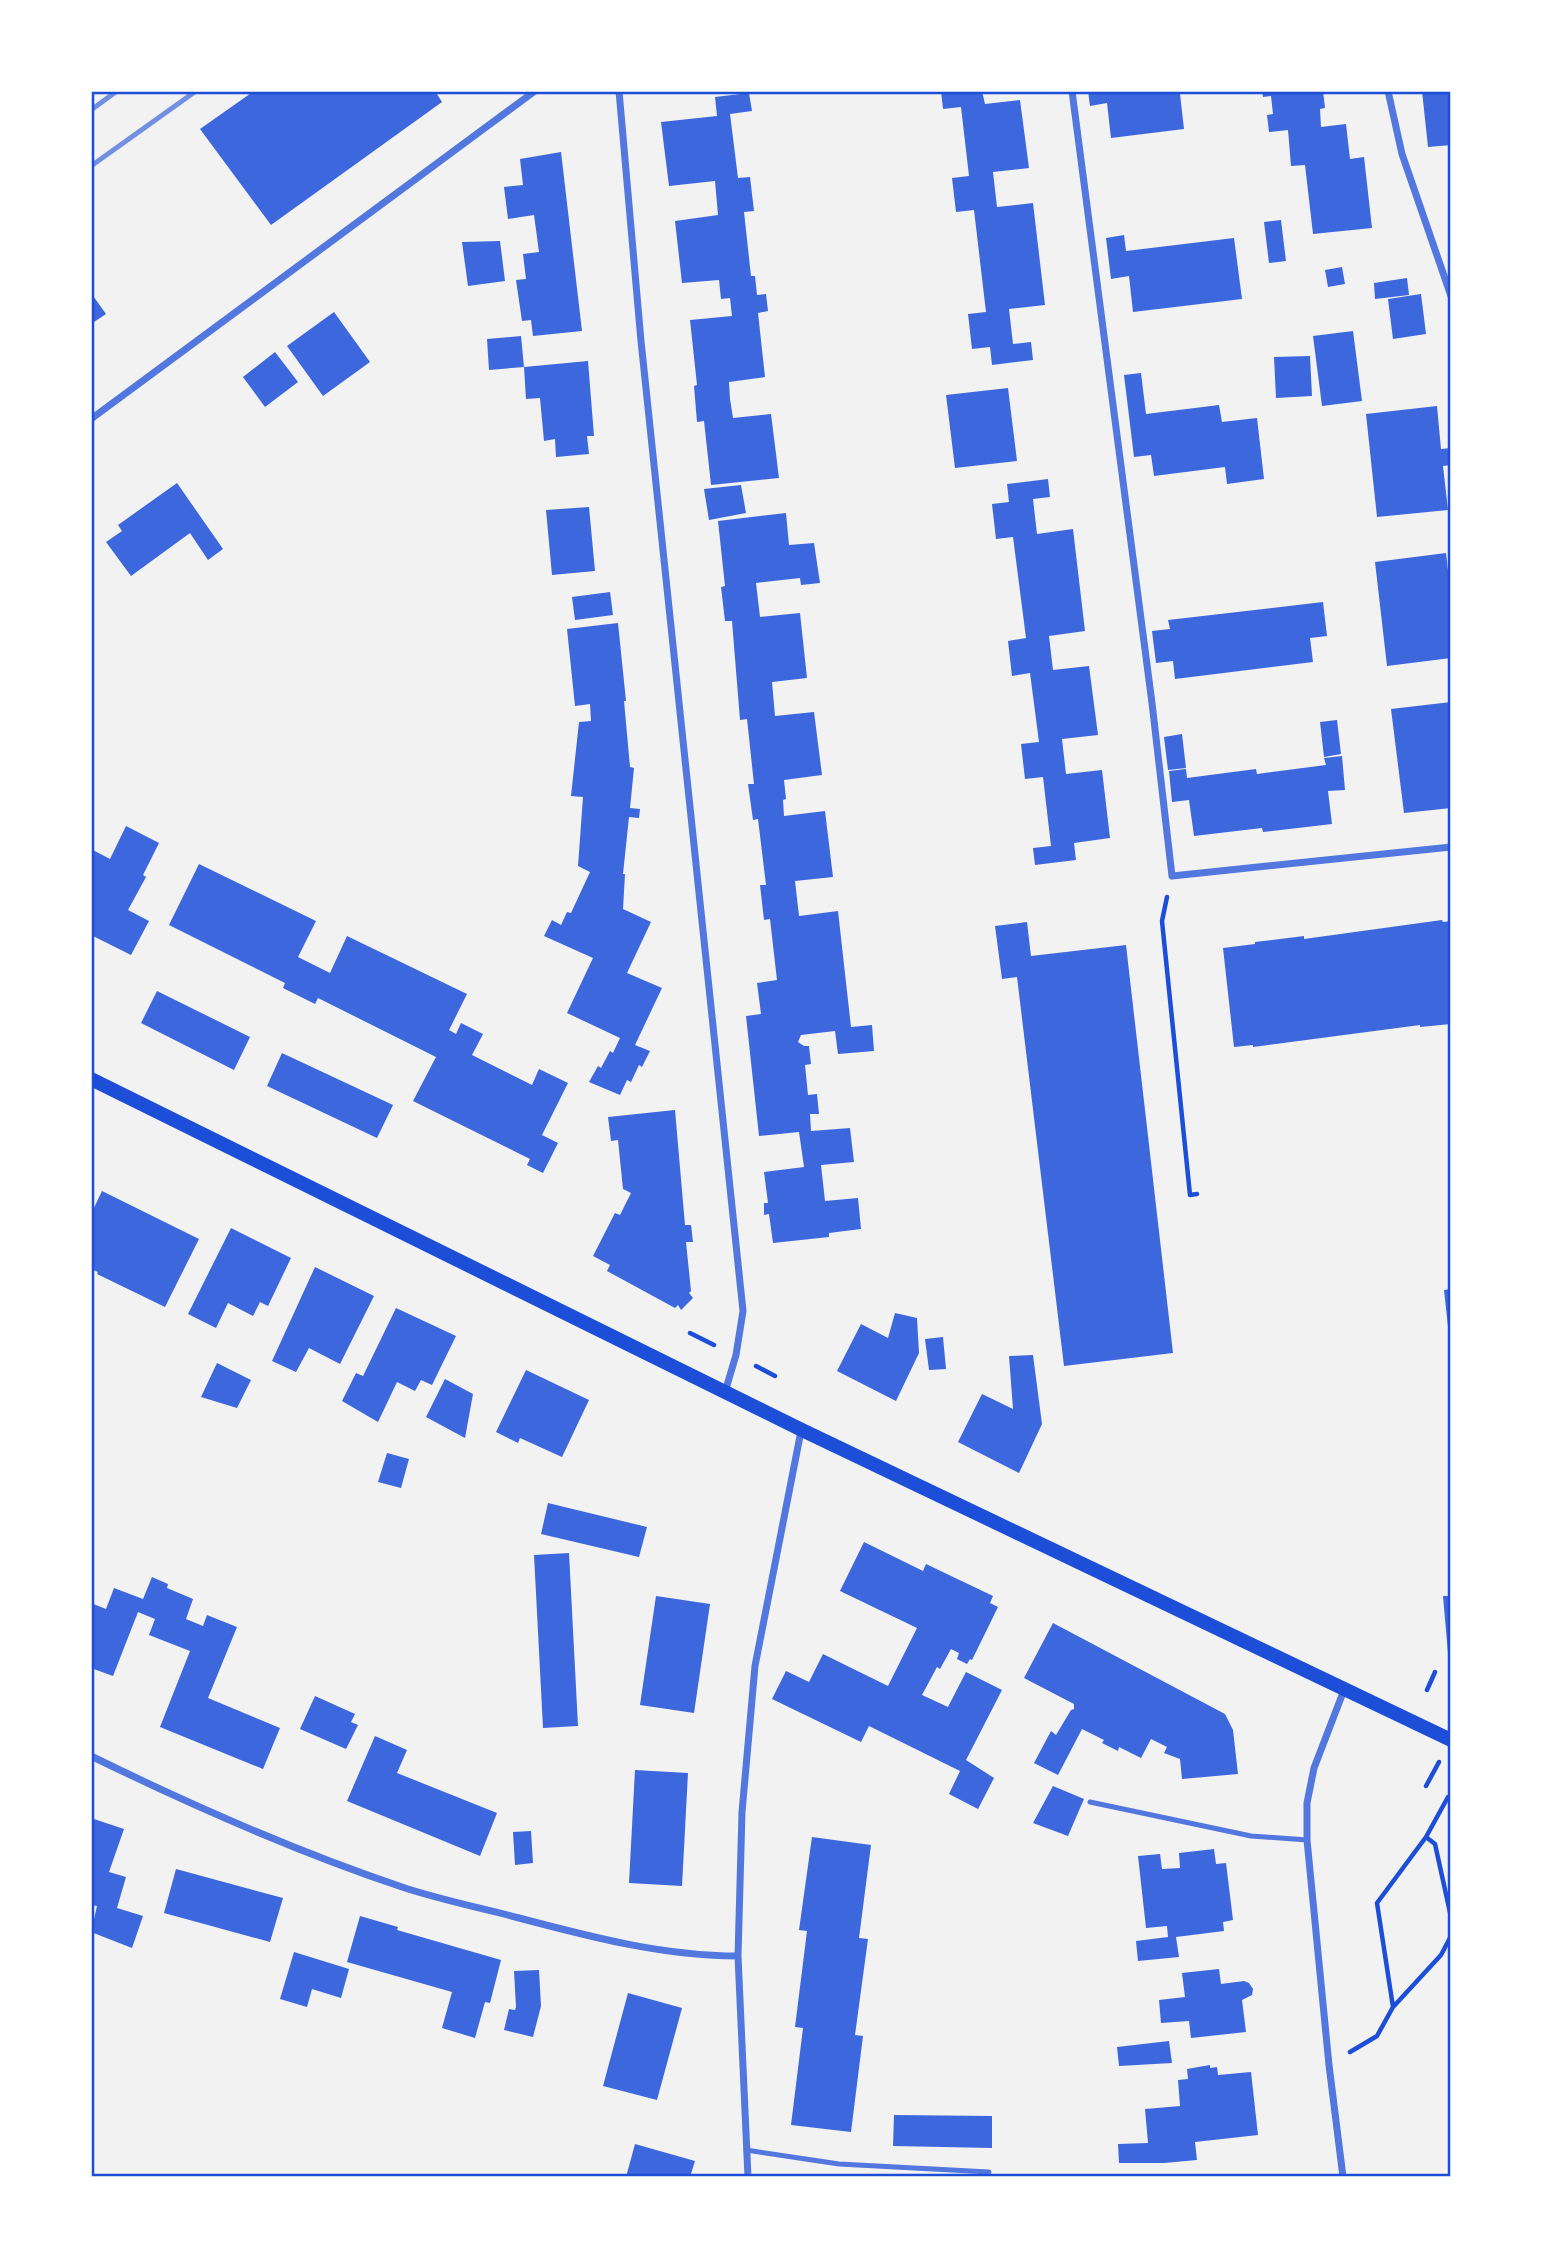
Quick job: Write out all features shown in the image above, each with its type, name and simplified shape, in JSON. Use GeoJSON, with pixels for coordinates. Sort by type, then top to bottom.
{"type":"FeatureCollection","features":[{"type":"Feature","properties":{"kind":"main road"},"geometry":{"type":"LineString","coordinates":[[91,1079],[725,1393],[1451,1740]]}},
{"type":"Feature","properties":{"kind":"street"},"geometry":{"type":"LineString","coordinates":[[91,419],[536,91]]}},
{"type":"Feature","properties":{"kind":"street"},"geometry":{"type":"LineString","coordinates":[[619,91],[640,341],[743,1311],[736,1355],[725,1393]]}},
{"type":"Feature","properties":{"kind":"street"},"geometry":{"type":"LineString","coordinates":[[1072,91],[1172,876],[1451,847]]}},
{"type":"Feature","properties":{"kind":"street"},"geometry":{"type":"LineString","coordinates":[[1388,91],[1402,154],[1451,296]]}},
{"type":"Feature","properties":{"kind":"street"},"geometry":{"type":"LineString","coordinates":[[748,2177],[738,1956],[742,1812],[755,1666],[802,1430]]}},
{"type":"Feature","properties":{"kind":"street"},"geometry":{"type":"LineString","coordinates":[[1343,2177],[1307,1840],[1307,1803],[1314,1768],[1344,1690]]}},
{"type":"Feature","properties":{"kind":"street"},"geometry":{"type":"LineString","coordinates":[[91,1756],[271,1839],[409,1889],[648,1949],[697,1956],[738,1956]]}},
{"type":"Feature","properties":{"kind":"lane"},"geometry":{"type":"LineString","coordinates":[[1090,1802],[1251,1836],[1307,1840]]}},
{"type":"Feature","properties":{"kind":"lane"},"geometry":{"type":"LineString","coordinates":[[746,2150],[839,2164],[989,2172]]}},
{"type":"Feature","properties":{"kind":"path"},"geometry":{"type":"LineString","coordinates":[[1172,876],[1162,921],[1190,1195],[1197,1194]]}},
{"type":"Feature","properties":{"kind":"path"},"geometry":{"type":"LineString","coordinates":[[1427,1690],[1435,1672]]}},
{"type":"Feature","properties":{"kind":"path"},"geometry":{"type":"LineString","coordinates":[[1393,2007],[1377,1903],[1426,1838],[1448,1797]]}},
{"type":"Feature","properties":{"kind":"path"},"geometry":{"type":"LineString","coordinates":[[1426,1838],[1435,1844],[1451,1917]]}},
{"type":"Feature","properties":{"kind":"path"},"geometry":{"type":"LineString","coordinates":[[1329,2065],[1377,2036],[1393,2007],[1441,1955],[1451,1936]]}},
{"type":"Feature","properties":{"kind":"building"},"geometry":{"type":"Polygon","coordinates":[[[254,91],[435,91],[442,102],[271,225],[200,129],[254,91]]]}},
{"type":"Feature","properties":{"kind":"building"},"geometry":{"type":"Polygon","coordinates":[[[941,91],[982,91],[985,104],[1020,100],[1029,168],[993,172],[997,207],[1033,203],[1045,305],[1009,309],[1013,344],[1031,342],[1033,360],[992,365],[990,347],[972,349],[968,314],[986,312],[974,210],[956,212],[952,178],[969,176],[961,107],[943,109],[941,91]]]}},
{"type":"Feature","properties":{"kind":"building"},"geometry":{"type":"Polygon","coordinates":[[[1088,91],[1193,93],[1180,94],[1184,129],[1111,138],[1107,103],[1090,106],[1088,91]]]}},
{"type":"Feature","properties":{"kind":"building"},"geometry":{"type":"Polygon","coordinates":[[[1262,91],[1323,91],[1325,108],[1320,109],[1321,127],[1346,124],[1350,159],[1364,157],[1372,228],[1313,234],[1305,165],[1291,166],[1288,130],[1269,132],[1267,115],[1273,114],[1271,96],[1263,97],[1262,91]]]}},
{"type":"Feature","properties":{"kind":"building"},"geometry":{"type":"Polygon","coordinates":[[[1422,91],[1451,91],[1451,145],[1428,147],[1422,91]]]}},
{"type":"Feature","properties":{"kind":"building"},"geometry":{"type":"Polygon","coordinates":[[[749,93],[752,111],[730,114],[738,178],[750,177],[754,211],[744,212],[751,276],[755,276],[757,295],[766,294],[768,311],[758,313],[765,377],[729,382],[730,399],[733,418],[771,414],[779,478],[711,485],[704,421],[697,422],[694,386],[697,385],[690,320],[732,316],[730,298],[721,299],[719,280],[682,283],[675,221],[718,215],[715,181],[669,186],[661,122],[717,116],[715,97],[749,93]]]}},
{"type":"Feature","properties":{"kind":"building"},"geometry":{"type":"Polygon","coordinates":[[[561,152],[582,331],[533,336],[531,320],[522,321],[516,280],[526,279],[523,254],[539,252],[534,215],[508,219],[504,187],[523,185],[520,159],[561,152]]]}},
{"type":"Feature","properties":{"kind":"building"},"geometry":{"type":"Polygon","coordinates":[[[1281,220],[1286,261],[1269,263],[1264,222],[1281,220]]]}},
{"type":"Feature","properties":{"kind":"building"},"geometry":{"type":"Polygon","coordinates":[[[1124,235],[1126,251],[1234,238],[1242,299],[1133,312],[1129,276],[1111,279],[1106,238],[1124,235]]]}},
{"type":"Feature","properties":{"kind":"building"},"geometry":{"type":"Polygon","coordinates":[[[500,241],[505,281],[468,286],[462,242],[500,241]]]}},
{"type":"Feature","properties":{"kind":"building"},"geometry":{"type":"Polygon","coordinates":[[[1342,267],[1345,284],[1328,287],[1325,270],[1342,267]]]}},
{"type":"Feature","properties":{"kind":"building"},"geometry":{"type":"Polygon","coordinates":[[[1407,278],[1409,295],[1375,299],[1374,283],[1407,278]]]}},
{"type":"Feature","properties":{"kind":"building"},"geometry":{"type":"Polygon","coordinates":[[[91,293],[106,314],[91,324],[91,293]]]}},
{"type":"Feature","properties":{"kind":"building"},"geometry":{"type":"Polygon","coordinates":[[[1421,294],[1426,334],[1393,339],[1388,299],[1421,294]]]}},
{"type":"Feature","properties":{"kind":"building"},"geometry":{"type":"Polygon","coordinates":[[[334,312],[370,362],[323,396],[287,346],[334,312]]]}},
{"type":"Feature","properties":{"kind":"building"},"geometry":{"type":"Polygon","coordinates":[[[1353,331],[1362,401],[1322,406],[1313,336],[1353,331]]]}},
{"type":"Feature","properties":{"kind":"building"},"geometry":{"type":"Polygon","coordinates":[[[521,336],[524,367],[489,370],[487,339],[521,336]]]}},
{"type":"Feature","properties":{"kind":"building"},"geometry":{"type":"Polygon","coordinates":[[[275,352],[298,382],[265,407],[243,377],[275,352]]]}},
{"type":"Feature","properties":{"kind":"building"},"geometry":{"type":"Polygon","coordinates":[[[1310,356],[1312,396],[1276,398],[1274,357],[1310,356]]]}},
{"type":"Feature","properties":{"kind":"building"},"geometry":{"type":"Polygon","coordinates":[[[588,361],[594,436],[587,436],[589,454],[556,457],[555,439],[544,441],[540,398],[526,399],[524,367],[588,361]]]}},
{"type":"Feature","properties":{"kind":"building"},"geometry":{"type":"Polygon","coordinates":[[[1141,373],[1146,414],[1219,405],[1222,422],[1257,418],[1264,479],[1227,484],[1225,467],[1154,476],[1151,455],[1134,457],[1124,375],[1141,373]]]}},
{"type":"Feature","properties":{"kind":"building"},"geometry":{"type":"Polygon","coordinates":[[[1008,388],[1017,461],[955,468],[946,395],[1008,388]]]}},
{"type":"Feature","properties":{"kind":"building"},"geometry":{"type":"Polygon","coordinates":[[[1437,406],[1441,449],[1451,448],[1451,465],[1443,466],[1448,510],[1377,517],[1366,414],[1437,406]]]}},
{"type":"Feature","properties":{"kind":"building"},"geometry":{"type":"Polygon","coordinates":[[[1048,479],[1050,497],[1033,499],[1037,534],[1073,529],[1085,631],[1049,636],[1053,670],[1089,666],[1098,735],[1062,739],[1066,774],[1102,770],[1110,838],[1074,843],[1076,860],[1035,865],[1033,848],[1051,846],[1043,777],[1025,779],[1021,744],[1039,742],[1030,673],[1012,676],[1008,641],[1026,638],[1013,537],[996,539],[992,504],[1009,502],[1007,484],[1048,479]]]}},
{"type":"Feature","properties":{"kind":"building"},"geometry":{"type":"Polygon","coordinates":[[[177,483],[223,549],[208,560],[190,533],[131,576],[106,542],[122,531],[118,525],[177,483]]]}},
{"type":"Feature","properties":{"kind":"building"},"geometry":{"type":"Polygon","coordinates":[[[741,485],[746,513],[709,520],[704,489],[741,485]]]}},
{"type":"Feature","properties":{"kind":"building"},"geometry":{"type":"Polygon","coordinates":[[[589,507],[595,571],[552,575],[546,510],[589,507]]]}},
{"type":"Feature","properties":{"kind":"building"},"geometry":{"type":"Polygon","coordinates":[[[786,513],[789,545],[814,543],[820,583],[801,585],[800,578],[756,583],[760,617],[800,613],[807,678],[772,682],[775,716],[814,712],[822,775],[784,780],[784,816],[825,811],[833,877],[795,881],[799,916],[838,911],[851,1027],[872,1025],[874,1051],[838,1054],[835,1031],[801,1035],[798,1042],[809,1046],[811,1064],[805,1065],[808,1095],[817,1094],[819,1114],[810,1114],[811,1131],[850,1128],[854,1162],[821,1165],[825,1201],[858,1198],[861,1229],[829,1233],[829,1237],[773,1243],[769,1214],[764,1215],[764,1203],[768,1203],[764,1172],[804,1167],[799,1132],[759,1136],[746,1016],[761,1014],[757,983],[777,980],[770,919],[764,920],[760,885],[766,885],[758,819],[753,820],[748,784],[754,784],[747,719],[740,720],[732,621],[725,621],[721,587],[725,586],[718,521],[786,513]]]}},
{"type":"Feature","properties":{"kind":"building"},"geometry":{"type":"Polygon","coordinates":[[[1446,553],[1451,597],[1451,658],[1387,666],[1375,562],[1446,553]]]}},
{"type":"Feature","properties":{"kind":"building"},"geometry":{"type":"Polygon","coordinates":[[[610,592],[613,615],[575,620],[572,597],[610,592]]]}},
{"type":"Feature","properties":{"kind":"building"},"geometry":{"type":"Polygon","coordinates":[[[1323,602],[1327,636],[1310,638],[1313,662],[1175,679],[1173,661],[1156,663],[1152,631],[1170,629],[1168,620],[1323,602]]]}},
{"type":"Feature","properties":{"kind":"building"},"geometry":{"type":"Polygon","coordinates":[[[618,623],[630,767],[634,768],[630,808],[640,809],[639,818],[629,817],[623,874],[623,909],[651,922],[627,973],[662,988],[635,1045],[650,1051],[631,1082],[627,1080],[620,1095],[589,1082],[610,1051],[613,1053],[620,1038],[567,1013],[593,958],[544,936],[552,920],[561,925],[567,912],[571,913],[590,872],[578,866],[583,797],[571,796],[579,722],[591,721],[590,704],[575,706],[567,629],[618,623]]]}},
{"type":"Feature","properties":{"kind":"building"},"geometry":{"type":"Polygon","coordinates":[[[1451,702],[1451,808],[1404,813],[1391,709],[1451,702]]]}},
{"type":"Feature","properties":{"kind":"building"},"geometry":{"type":"Polygon","coordinates":[[[1337,720],[1341,754],[1324,757],[1320,722],[1337,720]]]}},
{"type":"Feature","properties":{"kind":"building"},"geometry":{"type":"Polygon","coordinates":[[[1182,734],[1186,768],[1168,770],[1164,737],[1182,734]]]}},
{"type":"Feature","properties":{"kind":"building"},"geometry":{"type":"Polygon","coordinates":[[[1342,756],[1345,790],[1328,791],[1332,824],[1194,836],[1189,800],[1172,802],[1169,771],[1186,769],[1187,778],[1256,769],[1257,774],[1326,765],[1324,758],[1342,756]]]}},
{"type":"Feature","properties":{"kind":"building"},"geometry":{"type":"Polygon","coordinates":[[[126,826],[159,843],[143,875],[146,877],[128,910],[149,921],[131,955],[91,935],[91,849],[110,859],[126,826]]]}},
{"type":"Feature","properties":{"kind":"building"},"geometry":{"type":"Polygon","coordinates":[[[199,864],[316,921],[298,957],[330,973],[347,936],[467,994],[449,1030],[456,1034],[461,1023],[483,1034],[472,1055],[532,1085],[539,1069],[568,1083],[542,1135],[558,1143],[543,1173],[527,1165],[530,1159],[413,1101],[436,1057],[318,998],[315,1004],[283,988],[285,983],[169,925],[199,864]]]}},
{"type":"Feature","properties":{"kind":"building"},"geometry":{"type":"Polygon","coordinates":[[[1451,921],[1451,1024],[1420,1025],[1253,1047],[1234,1047],[1223,948],[1451,921]]]}},
{"type":"Feature","properties":{"kind":"building"},"geometry":{"type":"Polygon","coordinates":[[[1027,922],[1031,956],[1126,945],[1173,1353],[1064,1366],[1017,977],[1002,979],[995,926],[1027,922]]]}},
{"type":"Feature","properties":{"kind":"building"},"geometry":{"type":"Polygon","coordinates":[[[157,991],[250,1037],[234,1070],[141,1023],[157,991]]]}},
{"type":"Feature","properties":{"kind":"building"},"geometry":{"type":"Polygon","coordinates":[[[282,1053],[393,1105],[377,1138],[267,1086],[282,1053]]]}},
{"type":"Feature","properties":{"kind":"building"},"geometry":{"type":"Polygon","coordinates":[[[675,1110],[685,1225],[691,1225],[693,1242],[686,1242],[691,1291],[689,1293],[693,1298],[681,1310],[678,1305],[675,1308],[607,1271],[610,1265],[593,1256],[615,1213],[620,1215],[631,1193],[623,1189],[618,1140],[611,1141],[608,1117],[675,1110]]]}},
{"type":"Feature","properties":{"kind":"building"},"geometry":{"type":"Polygon","coordinates":[[[102,1191],[199,1239],[165,1307],[91,1269],[91,1214],[102,1191]]]}},
{"type":"Feature","properties":{"kind":"building"},"geometry":{"type":"Polygon","coordinates":[[[231,1228],[291,1258],[268,1306],[260,1302],[253,1316],[228,1303],[216,1328],[188,1314],[231,1228]]]}},
{"type":"Feature","properties":{"kind":"building"},"geometry":{"type":"Polygon","coordinates":[[[315,1267],[374,1296],[340,1364],[309,1348],[296,1372],[272,1361],[315,1267]]]}},
{"type":"Feature","properties":{"kind":"building"},"geometry":{"type":"Polygon","coordinates":[[[1451,1289],[1451,1336],[1449,1336],[1444,1290],[1451,1289]]]}},
{"type":"Feature","properties":{"kind":"building"},"geometry":{"type":"Polygon","coordinates":[[[396,1308],[456,1336],[432,1385],[421,1380],[415,1391],[397,1382],[378,1422],[342,1401],[356,1373],[363,1376],[396,1308]]]}},
{"type":"Feature","properties":{"kind":"building"},"geometry":{"type":"Polygon","coordinates":[[[895,1313],[917,1318],[919,1353],[896,1401],[837,1371],[861,1324],[888,1338],[895,1313]]]}},
{"type":"Feature","properties":{"kind":"building"},"geometry":{"type":"Polygon","coordinates":[[[943,1337],[946,1369],[929,1370],[925,1339],[943,1337]]]}},
{"type":"Feature","properties":{"kind":"building"},"geometry":{"type":"Polygon","coordinates":[[[1033,1355],[1042,1424],[1019,1473],[958,1442],[982,1394],[1013,1409],[1009,1356],[1033,1355]]]}},
{"type":"Feature","properties":{"kind":"building"},"geometry":{"type":"Polygon","coordinates":[[[217,1363],[251,1380],[237,1408],[201,1397],[217,1363]]]}},
{"type":"Feature","properties":{"kind":"building"},"geometry":{"type":"Polygon","coordinates":[[[526,1370],[589,1400],[562,1457],[520,1438],[518,1443],[496,1432],[526,1370]]]}},
{"type":"Feature","properties":{"kind":"building"},"geometry":{"type":"Polygon","coordinates":[[[445,1379],[473,1394],[465,1438],[426,1417],[445,1379]]]}},
{"type":"Feature","properties":{"kind":"building"},"geometry":{"type":"Polygon","coordinates":[[[387,1453],[409,1459],[401,1488],[378,1482],[387,1453]]]}},
{"type":"Feature","properties":{"kind":"building"},"geometry":{"type":"Polygon","coordinates":[[[548,1503],[647,1527],[639,1557],[541,1534],[548,1503]]]}},
{"type":"Feature","properties":{"kind":"building"},"geometry":{"type":"Polygon","coordinates":[[[864,1542],[923,1571],[926,1564],[993,1596],[990,1603],[998,1607],[972,1660],[967,1664],[957,1659],[959,1653],[951,1649],[940,1669],[937,1667],[922,1695],[948,1707],[966,1672],[1002,1690],[966,1760],[994,1778],[978,1809],[949,1794],[960,1771],[869,1726],[861,1742],[772,1699],[786,1671],[809,1682],[823,1654],[888,1686],[917,1628],[840,1591],[864,1542]]]}},
{"type":"Feature","properties":{"kind":"building"},"geometry":{"type":"Polygon","coordinates":[[[569,1553],[578,1726],[543,1728],[534,1555],[569,1553]]]}},
{"type":"Feature","properties":{"kind":"building"},"geometry":{"type":"Polygon","coordinates":[[[152,1577],[168,1584],[167,1588],[193,1599],[186,1619],[203,1626],[207,1615],[237,1627],[208,1698],[280,1728],[263,1769],[160,1727],[190,1651],[149,1635],[155,1619],[138,1612],[113,1676],[91,1668],[91,1603],[106,1609],[114,1588],[143,1599],[152,1577]]]}},
{"type":"Feature","properties":{"kind":"building"},"geometry":{"type":"Polygon","coordinates":[[[656,1596],[710,1604],[694,1713],[640,1705],[656,1596]]]}},
{"type":"Feature","properties":{"kind":"building"},"geometry":{"type":"Polygon","coordinates":[[[1443,1596],[1451,1596],[1451,1665],[1449,1665],[1443,1596]]]}},
{"type":"Feature","properties":{"kind":"building"},"geometry":{"type":"Polygon","coordinates":[[[1053,1623],[1225,1714],[1233,1730],[1238,1774],[1182,1779],[1180,1759],[1164,1753],[1167,1747],[1151,1739],[1141,1758],[1119,1747],[1118,1751],[1082,1729],[1058,1775],[1034,1763],[1051,1731],[1056,1735],[1074,1709],[1074,1704],[1024,1678],[1053,1623]]]}},
{"type":"Feature","properties":{"kind":"building"},"geometry":{"type":"Polygon","coordinates":[[[315,1696],[355,1714],[351,1722],[358,1725],[346,1749],[300,1729],[315,1696]]]}},
{"type":"Feature","properties":{"kind":"building"},"geometry":{"type":"Polygon","coordinates":[[[375,1736],[407,1750],[397,1773],[497,1813],[480,1856],[347,1801],[375,1736]]]}},
{"type":"Feature","properties":{"kind":"building"},"geometry":{"type":"Polygon","coordinates":[[[635,1770],[688,1773],[682,1886],[629,1883],[635,1770]]]}},
{"type":"Feature","properties":{"kind":"building"},"geometry":{"type":"Polygon","coordinates":[[[1053,1786],[1084,1799],[1068,1836],[1033,1823],[1053,1786]]]}},
{"type":"Feature","properties":{"kind":"building"},"geometry":{"type":"Polygon","coordinates":[[[91,1818],[124,1829],[109,1872],[126,1877],[117,1908],[143,1916],[132,1948],[91,1932],[97,1906],[91,1905],[91,1818]]]}},
{"type":"Feature","properties":{"kind":"building"},"geometry":{"type":"Polygon","coordinates":[[[531,1831],[533,1863],[515,1865],[513,1832],[531,1831]]]}},
{"type":"Feature","properties":{"kind":"building"},"geometry":{"type":"Polygon","coordinates":[[[812,1837],[871,1845],[859,1938],[868,1939],[855,2035],[863,2036],[851,2132],[791,2125],[803,2028],[795,2027],[807,1931],[799,1930],[812,1837]]]}},
{"type":"Feature","properties":{"kind":"building"},"geometry":{"type":"Polygon","coordinates":[[[1214,1849],[1216,1864],[1226,1863],[1233,1920],[1223,1922],[1224,1931],[1176,1937],[1179,1957],[1138,1961],[1136,1941],[1168,1937],[1167,1926],[1146,1928],[1138,1856],[1160,1854],[1162,1869],[1180,1868],[1179,1853],[1214,1849]]]}},
{"type":"Feature","properties":{"kind":"building"},"geometry":{"type":"Polygon","coordinates":[[[176,1869],[283,1898],[270,1942],[164,1913],[176,1869]]]}},
{"type":"Feature","properties":{"kind":"building"},"geometry":{"type":"Polygon","coordinates":[[[360,1916],[398,1927],[397,1930],[501,1960],[490,2003],[485,2002],[475,2038],[442,2028],[452,1992],[347,1962],[360,1916]]]}},
{"type":"Feature","properties":{"kind":"building"},"geometry":{"type":"Polygon","coordinates":[[[294,1952],[349,1969],[341,1998],[312,1989],[307,2007],[280,1999],[294,1952]]]}},
{"type":"Feature","properties":{"kind":"building"},"geometry":{"type":"Polygon","coordinates":[[[1219,1969],[1221,1984],[1244,1981],[1253,1989],[1252,1995],[1242,2000],[1246,2032],[1191,2038],[1189,2021],[1161,2023],[1159,2000],[1185,1997],[1182,1973],[1219,1969]]]}},
{"type":"Feature","properties":{"kind":"building"},"geometry":{"type":"Polygon","coordinates":[[[539,1970],[541,2006],[533,2037],[504,2030],[509,2009],[515,2010],[516,2007],[514,1971],[539,1970]]]}},
{"type":"Feature","properties":{"kind":"building"},"geometry":{"type":"Polygon","coordinates":[[[628,1993],[682,2008],[657,2100],[603,2086],[628,1993]]]}},
{"type":"Feature","properties":{"kind":"building"},"geometry":{"type":"Polygon","coordinates":[[[1169,2041],[1172,2063],[1119,2066],[1117,2047],[1169,2041]]]}},
{"type":"Feature","properties":{"kind":"building"},"geometry":{"type":"Polygon","coordinates":[[[1210,2065],[1210,2068],[1217,2067],[1218,2075],[1251,2072],[1258,2135],[1195,2142],[1197,2160],[1119,2163],[1118,2144],[1148,2143],[1145,2109],[1180,2106],[1178,2080],[1188,2079],[1187,2069],[1210,2065]]]}},
{"type":"Feature","properties":{"kind":"building"},"geometry":{"type":"Polygon","coordinates":[[[894,2115],[992,2116],[992,2148],[893,2146],[894,2115]]]}},
{"type":"Feature","properties":{"kind":"building"},"geometry":{"type":"Polygon","coordinates":[[[635,2144],[695,2161],[690,2177],[626,2177],[635,2144]]]}},
{"type":"Feature","properties":{"kind":"railway"},"geometry":{"type":"LineString","coordinates":[[91,110],[117,91]]}},
{"type":"Feature","properties":{"kind":"railway"},"geometry":{"type":"LineString","coordinates":[[91,166],[196,91]]}}]}
